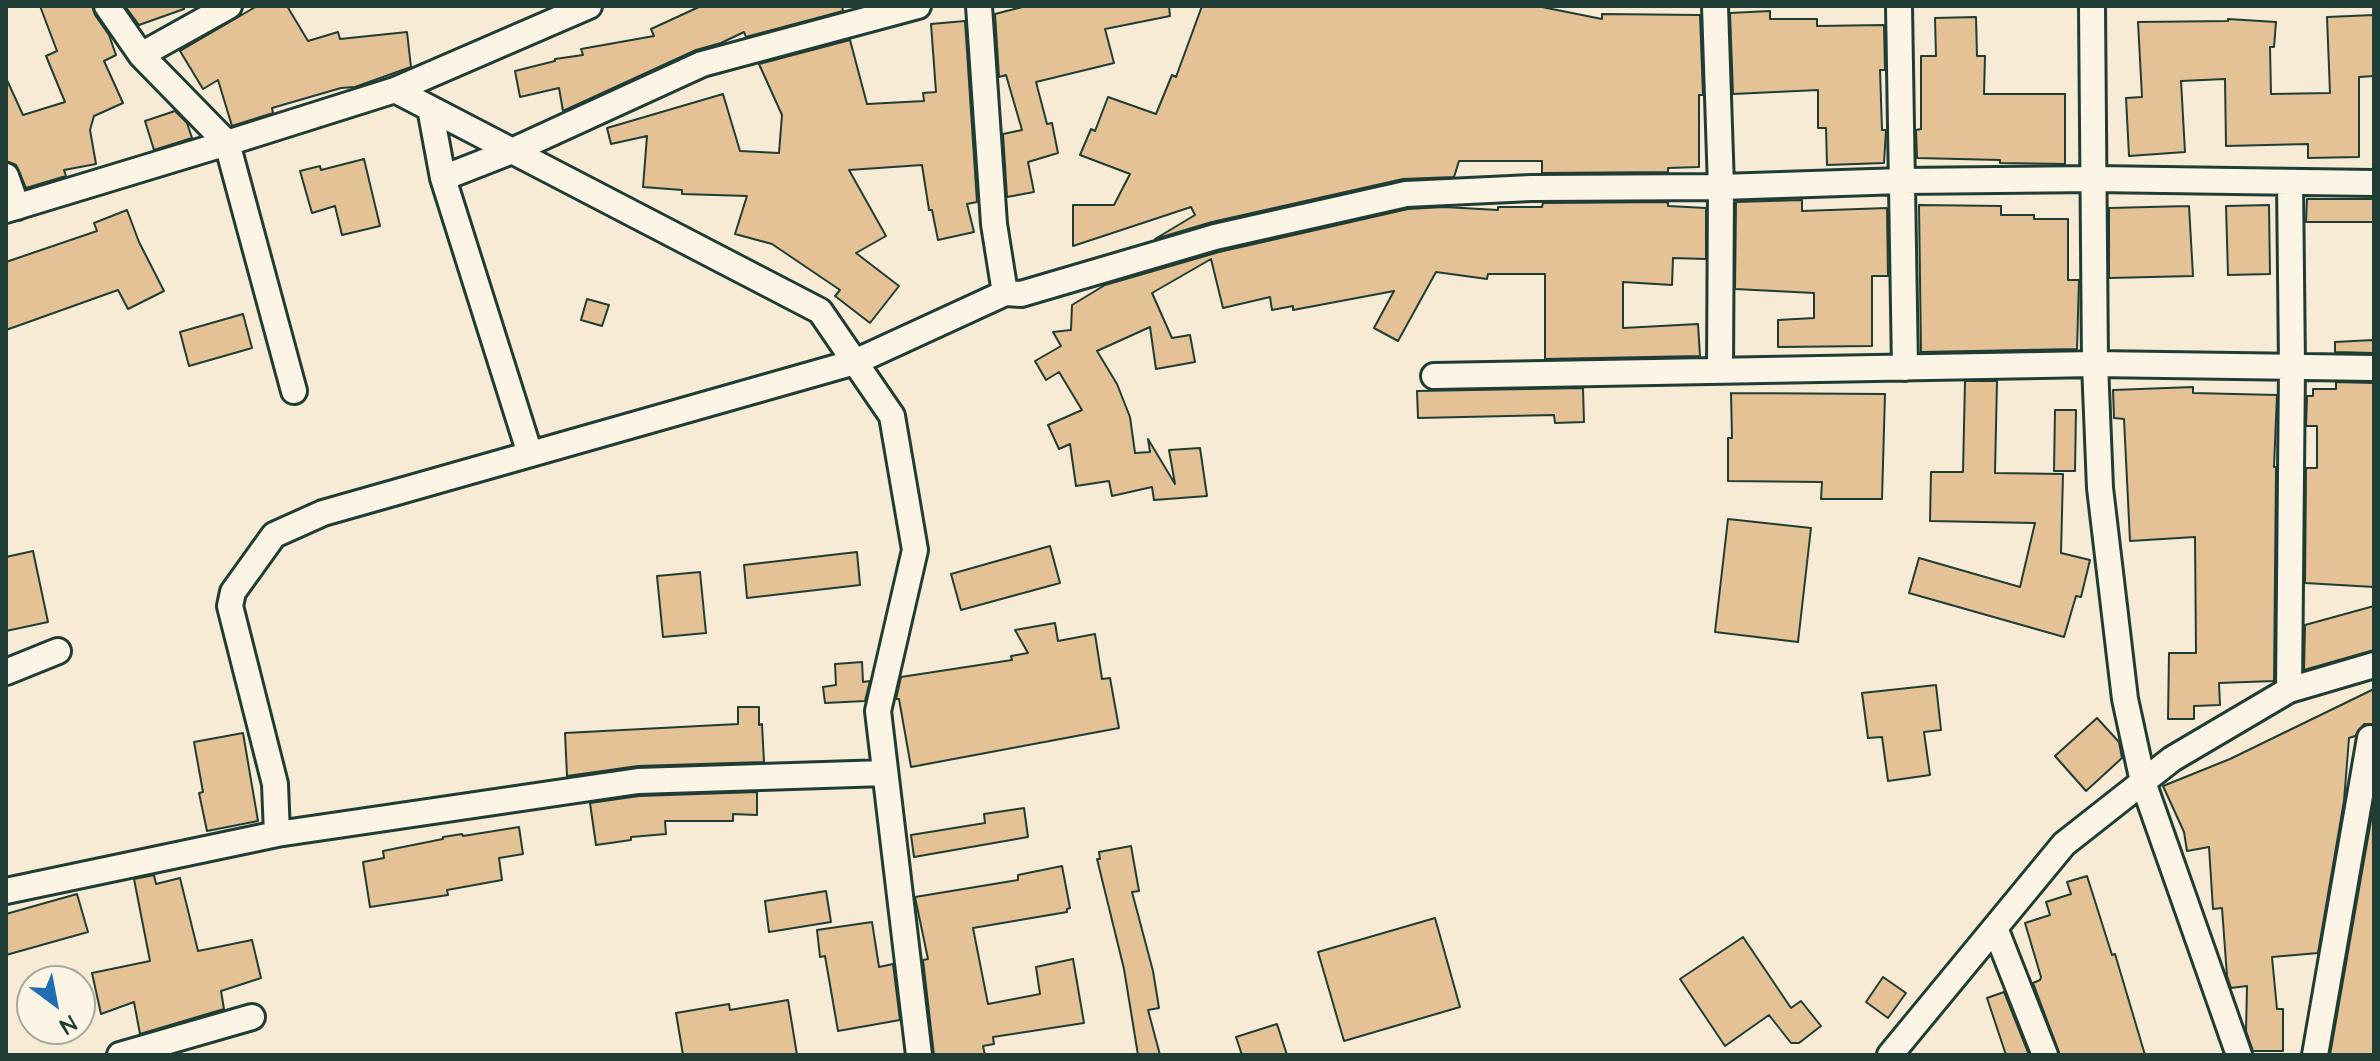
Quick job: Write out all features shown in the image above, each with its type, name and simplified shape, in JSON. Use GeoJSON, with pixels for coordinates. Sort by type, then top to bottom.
{"type":"FeatureCollection","features":[{"type":"Feature","properties":{"kind":"street"},"geometry":{"type":"LineString","coordinates":[[107,6],[141,55],[227,143],[294,391]]}},
{"type":"Feature","properties":{"kind":"street"},"geometry":{"type":"LineString","coordinates":[[141,55],[229,6]]}},
{"type":"Feature","properties":{"kind":"street"},"geometry":{"type":"LineString","coordinates":[[6,176],[12,208],[395,90],[589,6]]}},
{"type":"Feature","properties":{"kind":"street"},"geometry":{"type":"LineString","coordinates":[[443,178],[512,151],[702,64],[918,6]]}},
{"type":"Feature","properties":{"kind":"street"},"geometry":{"type":"LineString","coordinates":[[979,6],[994,224],[1005,293]]}},
{"type":"Feature","properties":{"kind":"street"},"geometry":{"type":"LineString","coordinates":[[1715,6],[1721,187],[1720,370]]}},
{"type":"Feature","properties":{"kind":"street"},"geometry":{"type":"LineString","coordinates":[[1899,6],[1905,368]]}},
{"type":"Feature","properties":{"kind":"street"},"geometry":{"type":"LineString","coordinates":[[2092,6],[2095,364],[2100,488],[2125,699],[2143,782],[2239,1055]]}},
{"type":"Feature","properties":{"kind":"street"},"geometry":{"type":"LineString","coordinates":[[395,90],[820,311],[892,416],[915,550],[878,711],[919,1055]]}},
{"type":"Feature","properties":{"kind":"street"},"geometry":{"type":"LineString","coordinates":[[430,108],[443,178],[530,454]]}},
{"type":"Feature","properties":{"kind":"street"},"geometry":{"type":"LineString","coordinates":[[277,834],[275,784],[230,606],[233,592],[274,535],[311,518],[855,362],[1005,293],[1021,294],[1215,237],[1406,194],[1531,188],[1721,187],[1902,181],[2094,179],[2374,183]]}},
{"type":"Feature","properties":{"kind":"street"},"geometry":{"type":"LineString","coordinates":[[2289,690],[2290,182]]}},
{"type":"Feature","properties":{"kind":"street"},"geometry":{"type":"LineString","coordinates":[[1434,376],[2095,364],[2374,368]]}},
{"type":"Feature","properties":{"kind":"street"},"geometry":{"type":"LineString","coordinates":[[6,672],[58,651]]}},
{"type":"Feature","properties":{"kind":"street"},"geometry":{"type":"LineString","coordinates":[[1890,1055],[2064,844],[2172,759],[2289,690],[2374,665]]}},
{"type":"Feature","properties":{"kind":"street"},"geometry":{"type":"LineString","coordinates":[[2315,1055],[2370,738]]}},
{"type":"Feature","properties":{"kind":"street"},"geometry":{"type":"LineString","coordinates":[[6,891],[277,834],[638,781],[885,773]]}},
{"type":"Feature","properties":{"kind":"street"},"geometry":{"type":"LineString","coordinates":[[1995,928],[2045,1055]]}},
{"type":"Feature","properties":{"kind":"street"},"geometry":{"type":"LineString","coordinates":[[120,1055],[252,1017]]}},
{"type":"Feature","properties":{"kind":"building"},"geometry":{"type":"Polygon","coordinates":[[[40,6],[92,6],[109,35],[116,55],[104,61],[123,103],[94,116],[90,130],[96,164],[64,170],[66,176],[26,188],[16,165],[6,161],[6,78],[23,115],[65,102],[46,56],[57,51],[40,6]]]}},
{"type":"Feature","properties":{"kind":"building"},"geometry":{"type":"Polygon","coordinates":[[[125,6],[184,6],[184,9],[139,25],[125,6]]]}},
{"type":"Feature","properties":{"kind":"building"},"geometry":{"type":"Polygon","coordinates":[[[257,6],[287,6],[308,41],[338,32],[340,39],[407,32],[411,67],[355,87],[341,88],[272,108],[273,113],[232,126],[218,80],[203,89],[180,51],[257,6]]]}},
{"type":"Feature","properties":{"kind":"building"},"geometry":{"type":"Polygon","coordinates":[[[701,6],[842,6],[843,11],[746,37],[744,32],[696,50],[563,111],[559,88],[520,97],[515,71],[555,59],[583,55],[581,49],[654,36],[651,29],[701,6]]]}},
{"type":"Feature","properties":{"kind":"building"},"geometry":{"type":"Polygon","coordinates":[[[1026,6],[1169,6],[1170,16],[1105,29],[1114,63],[1036,82],[1047,124],[1052,123],[1058,153],[1028,162],[1034,192],[1007,197],[1003,134],[1022,130],[1006,75],[999,77],[995,14],[1026,6]]]}},
{"type":"Feature","properties":{"kind":"building"},"geometry":{"type":"Polygon","coordinates":[[[1202,6],[1537,6],[1602,19],[1602,14],[1700,15],[1703,95],[1699,95],[1699,167],[1668,168],[1668,172],[1542,173],[1542,161],[1459,161],[1454,177],[1403,179],[1212,222],[1155,239],[1195,215],[1191,207],[1073,246],[1073,205],[1114,205],[1130,174],[1080,155],[1091,129],[1095,131],[1108,97],[1156,114],[1172,75],[1176,77],[1202,6]]]}},
{"type":"Feature","properties":{"kind":"building"},"geometry":{"type":"Polygon","coordinates":[[[1770,11],[1770,19],[1817,19],[1817,26],[1884,25],[1885,70],[1880,70],[1882,130],[1886,130],[1884,163],[1827,165],[1826,128],[1818,128],[1818,90],[1733,94],[1730,13],[1770,11]]]}},
{"type":"Feature","properties":{"kind":"building"},"geometry":{"type":"Polygon","coordinates":[[[2374,15],[2374,76],[2359,77],[2359,157],[2308,158],[2308,144],[2226,146],[2225,79],[2181,81],[2185,152],[2129,156],[2126,98],[2142,97],[2138,22],[2228,19],[2276,22],[2274,47],[2270,47],[2271,94],[2330,93],[2327,17],[2374,15]]]}},
{"type":"Feature","properties":{"kind":"building"},"geometry":{"type":"Polygon","coordinates":[[[1976,17],[1977,56],[1985,56],[1984,94],[2065,94],[2065,164],[1917,158],[1916,130],[1921,129],[1921,56],[1936,56],[1935,18],[1976,17]]]}},
{"type":"Feature","properties":{"kind":"building"},"geometry":{"type":"Polygon","coordinates":[[[965,21],[977,202],[967,204],[974,232],[938,240],[932,210],[929,210],[922,165],[849,170],[886,236],[856,253],[899,286],[870,323],[835,296],[840,290],[772,244],[735,234],[747,196],[682,194],[682,190],[643,187],[647,136],[611,144],[607,128],[723,94],[740,151],[779,153],[782,115],[759,64],[850,40],[867,104],[924,101],[923,93],[936,92],[931,24],[965,21]]]}},
{"type":"Feature","properties":{"kind":"building"},"geometry":{"type":"Polygon","coordinates":[[[175,111],[187,123],[192,138],[154,150],[145,121],[175,111]]]}},
{"type":"Feature","properties":{"kind":"building"},"geometry":{"type":"Polygon","coordinates":[[[364,159],[380,226],[342,235],[335,206],[312,213],[300,171],[320,166],[321,170],[364,159]]]}},
{"type":"Feature","properties":{"kind":"building"},"geometry":{"type":"Polygon","coordinates":[[[2307,199],[2374,199],[2374,222],[2306,222],[2307,199]]]}},
{"type":"Feature","properties":{"kind":"building"},"geometry":{"type":"Polygon","coordinates":[[[1802,200],[1802,211],[1887,208],[1888,276],[1872,276],[1872,346],[1778,347],[1778,320],[1814,318],[1814,293],[1735,289],[1736,202],[1802,200]]]}},
{"type":"Feature","properties":{"kind":"building"},"geometry":{"type":"Polygon","coordinates":[[[1668,202],[1668,206],[1706,208],[1706,259],[1673,258],[1672,285],[1623,282],[1623,328],[1698,324],[1700,356],[1545,359],[1545,274],[1488,274],[1487,279],[1436,272],[1398,341],[1374,328],[1394,291],[1293,310],[1293,306],[1272,310],[1270,297],[1223,308],[1211,259],[1152,293],[1172,338],[1190,335],[1195,362],[1156,369],[1150,327],[1097,351],[1117,384],[1130,417],[1135,453],[1150,452],[1148,439],[1175,484],[1169,450],[1200,448],[1207,496],[1154,500],[1152,487],[1112,496],[1109,481],[1076,486],[1070,444],[1059,449],[1048,425],[1082,410],[1059,372],[1046,380],[1035,361],[1061,346],[1053,332],[1071,330],[1072,305],[1105,285],[1219,252],[1408,209],[1498,210],[1498,207],[1542,207],[1543,203],[1668,202]]]}},
{"type":"Feature","properties":{"kind":"building"},"geometry":{"type":"Polygon","coordinates":[[[1919,205],[2001,206],[2001,215],[2068,219],[2068,280],[2079,280],[2077,349],[1921,352],[1919,205]]]}},
{"type":"Feature","properties":{"kind":"building"},"geometry":{"type":"Polygon","coordinates":[[[2269,205],[2270,274],[2228,275],[2226,206],[2269,205]]]}},
{"type":"Feature","properties":{"kind":"building"},"geometry":{"type":"Polygon","coordinates":[[[2189,206],[2193,276],[2109,278],[2109,208],[2189,206]]]}},
{"type":"Feature","properties":{"kind":"building"},"geometry":{"type":"Polygon","coordinates":[[[127,210],[164,291],[128,309],[118,290],[6,330],[6,262],[97,231],[94,223],[127,210]]]}},
{"type":"Feature","properties":{"kind":"building"},"geometry":{"type":"Polygon","coordinates":[[[587,299],[609,305],[602,326],[581,320],[587,299]]]}},
{"type":"Feature","properties":{"kind":"building"},"geometry":{"type":"Polygon","coordinates":[[[243,314],[252,348],[189,366],[180,332],[243,314]]]}},
{"type":"Feature","properties":{"kind":"building"},"geometry":{"type":"Polygon","coordinates":[[[2373,340],[2373,353],[2335,352],[2335,342],[2373,340]]]}},
{"type":"Feature","properties":{"kind":"building"},"geometry":{"type":"Polygon","coordinates":[[[1965,381],[1997,381],[1995,473],[2063,474],[2061,553],[2090,560],[2081,597],[2076,596],[2064,637],[1909,593],[1919,558],[2020,587],[2035,523],[1930,521],[1931,472],[1963,472],[1965,381]]]}},
{"type":"Feature","properties":{"kind":"building"},"geometry":{"type":"Polygon","coordinates":[[[2336,382],[2373,383],[2374,587],[2305,583],[2306,468],[2317,468],[2317,426],[2306,426],[2307,396],[2313,396],[2313,389],[2336,389],[2336,382]]]}},
{"type":"Feature","properties":{"kind":"building"},"geometry":{"type":"Polygon","coordinates":[[[2193,387],[2193,393],[2277,395],[2274,681],[2219,683],[2220,705],[2194,706],[2194,719],[2168,719],[2169,653],[2196,653],[2195,537],[2130,541],[2124,419],[2114,418],[2113,390],[2193,387]]]}},
{"type":"Feature","properties":{"kind":"building"},"geometry":{"type":"Polygon","coordinates":[[[1583,388],[1584,422],[1555,423],[1554,415],[1418,418],[1417,391],[1583,388]]]}},
{"type":"Feature","properties":{"kind":"building"},"geometry":{"type":"Polygon","coordinates":[[[1731,393],[1885,394],[1882,499],[1821,499],[1822,482],[1728,481],[1728,438],[1732,438],[1731,393]]]}},
{"type":"Feature","properties":{"kind":"building"},"geometry":{"type":"Polygon","coordinates":[[[2055,410],[2076,410],[2075,471],[2054,471],[2055,410]]]}},
{"type":"Feature","properties":{"kind":"building"},"geometry":{"type":"Polygon","coordinates":[[[1728,519],[1811,528],[1798,642],[1715,632],[1728,519]]]}},
{"type":"Feature","properties":{"kind":"building"},"geometry":{"type":"Polygon","coordinates":[[[1050,546],[1060,583],[961,610],[951,574],[1050,546]]]}},
{"type":"Feature","properties":{"kind":"building"},"geometry":{"type":"Polygon","coordinates":[[[33,551],[48,622],[6,631],[6,557],[33,551]]]}},
{"type":"Feature","properties":{"kind":"building"},"geometry":{"type":"Polygon","coordinates":[[[857,552],[860,585],[747,598],[744,565],[857,552]]]}},
{"type":"Feature","properties":{"kind":"building"},"geometry":{"type":"Polygon","coordinates":[[[700,572],[706,633],[663,637],[657,576],[700,572]]]}},
{"type":"Feature","properties":{"kind":"building"},"geometry":{"type":"Polygon","coordinates":[[[2374,606],[2374,650],[2304,670],[2305,625],[2374,606]]]}},
{"type":"Feature","properties":{"kind":"building"},"geometry":{"type":"Polygon","coordinates":[[[1055,623],[1058,641],[1095,634],[1102,679],[1110,678],[1119,728],[911,767],[899,699],[896,699],[901,677],[1012,660],[1011,656],[1028,653],[1015,630],[1055,623]]]}},
{"type":"Feature","properties":{"kind":"building"},"geometry":{"type":"Polygon","coordinates":[[[862,662],[863,682],[870,681],[865,701],[825,703],[823,687],[836,685],[835,664],[862,662]]]}},
{"type":"Feature","properties":{"kind":"building"},"geometry":{"type":"Polygon","coordinates":[[[1936,685],[1941,730],[1924,732],[1930,775],[1888,781],[1882,737],[1868,738],[1862,693],[1936,685]]]}},
{"type":"Feature","properties":{"kind":"building"},"geometry":{"type":"Polygon","coordinates":[[[2374,689],[2374,724],[2364,724],[2355,736],[2349,738],[2344,801],[2318,953],[2272,957],[2277,1009],[2283,1009],[2283,1051],[2253,1051],[2246,1031],[2247,986],[2231,988],[2227,976],[2222,908],[2213,909],[2209,847],[2187,851],[2184,832],[2163,786],[2230,759],[2374,689]]]}},
{"type":"Feature","properties":{"kind":"building"},"geometry":{"type":"Polygon","coordinates":[[[738,707],[759,707],[764,762],[638,766],[567,776],[565,733],[738,724],[738,707]]]}},
{"type":"Feature","properties":{"kind":"building"},"geometry":{"type":"Polygon","coordinates":[[[2097,718],[2119,742],[2122,758],[2086,791],[2055,756],[2097,718]]]}},
{"type":"Feature","properties":{"kind":"building"},"geometry":{"type":"Polygon","coordinates":[[[243,733],[258,821],[207,831],[199,793],[203,792],[194,742],[243,733]]]}},
{"type":"Feature","properties":{"kind":"building"},"geometry":{"type":"Polygon","coordinates":[[[757,792],[757,815],[733,814],[733,821],[665,821],[666,834],[631,837],[631,840],[596,845],[590,803],[639,796],[757,792]]]}},
{"type":"Feature","properties":{"kind":"building"},"geometry":{"type":"Polygon","coordinates":[[[2374,803],[2374,1055],[2330,1055],[2374,803]]]}},
{"type":"Feature","properties":{"kind":"building"},"geometry":{"type":"Polygon","coordinates":[[[1024,808],[1028,837],[914,857],[911,835],[985,823],[984,814],[1024,808]]]}},
{"type":"Feature","properties":{"kind":"building"},"geometry":{"type":"Polygon","coordinates":[[[519,827],[523,854],[499,858],[502,880],[447,890],[448,895],[370,907],[363,862],[384,858],[383,851],[443,837],[519,827]]]}},
{"type":"Feature","properties":{"kind":"building"},"geometry":{"type":"Polygon","coordinates":[[[1131,846],[1139,891],[1132,892],[1153,971],[1159,1008],[1148,1010],[1160,1055],[1138,1055],[1124,969],[1097,859],[1100,859],[1099,852],[1131,846]]]}},
{"type":"Feature","properties":{"kind":"building"},"geometry":{"type":"Polygon","coordinates":[[[1062,866],[1070,908],[1067,912],[973,928],[988,1004],[1040,994],[1036,967],[1073,959],[1084,1023],[993,1037],[994,1044],[983,1046],[985,1055],[934,1055],[923,960],[928,959],[915,897],[1018,880],[1018,875],[1062,866]]]}},
{"type":"Feature","properties":{"kind":"building"},"geometry":{"type":"Polygon","coordinates":[[[154,875],[156,884],[180,878],[198,951],[252,940],[261,978],[221,991],[224,1009],[140,1034],[134,1002],[101,1014],[96,972],[150,961],[134,879],[154,875]]]}},
{"type":"Feature","properties":{"kind":"building"},"geometry":{"type":"Polygon","coordinates":[[[2087,876],[2112,955],[2115,954],[2145,1055],[2060,1055],[2033,983],[2041,977],[2025,923],[2050,915],[2046,902],[2071,894],[2067,882],[2087,876]]]}},
{"type":"Feature","properties":{"kind":"building"},"geometry":{"type":"Polygon","coordinates":[[[826,891],[831,922],[769,932],[765,901],[826,891]]]}},
{"type":"Feature","properties":{"kind":"building"},"geometry":{"type":"Polygon","coordinates":[[[77,894],[88,932],[6,955],[6,914],[77,894]]]}},
{"type":"Feature","properties":{"kind":"building"},"geometry":{"type":"Polygon","coordinates":[[[1435,918],[1460,1007],[1344,1041],[1318,952],[1435,918]]]}},
{"type":"Feature","properties":{"kind":"building"},"geometry":{"type":"Polygon","coordinates":[[[872,922],[879,967],[893,964],[900,1020],[838,1031],[825,956],[820,957],[817,930],[872,922]]]}},
{"type":"Feature","properties":{"kind":"building"},"geometry":{"type":"Polygon","coordinates":[[[1743,937],[1791,1008],[1801,1001],[1821,1026],[1799,1043],[1791,1043],[1769,1015],[1725,1046],[1680,979],[1743,937]]]}},
{"type":"Feature","properties":{"kind":"building"},"geometry":{"type":"Polygon","coordinates":[[[1883,977],[1906,993],[1888,1018],[1866,1002],[1883,977]]]}},
{"type":"Feature","properties":{"kind":"building"},"geometry":{"type":"Polygon","coordinates":[[[2004,992],[2029,1055],[2006,1055],[1987,998],[2004,992]]]}},
{"type":"Feature","properties":{"kind":"building"},"geometry":{"type":"Polygon","coordinates":[[[788,1000],[797,1055],[683,1055],[676,1013],[729,1004],[730,1010],[788,1000]]]}},
{"type":"Feature","properties":{"kind":"building"},"geometry":{"type":"Polygon","coordinates":[[[1277,1024],[1287,1055],[1242,1055],[1236,1037],[1277,1024]]]}}]}
